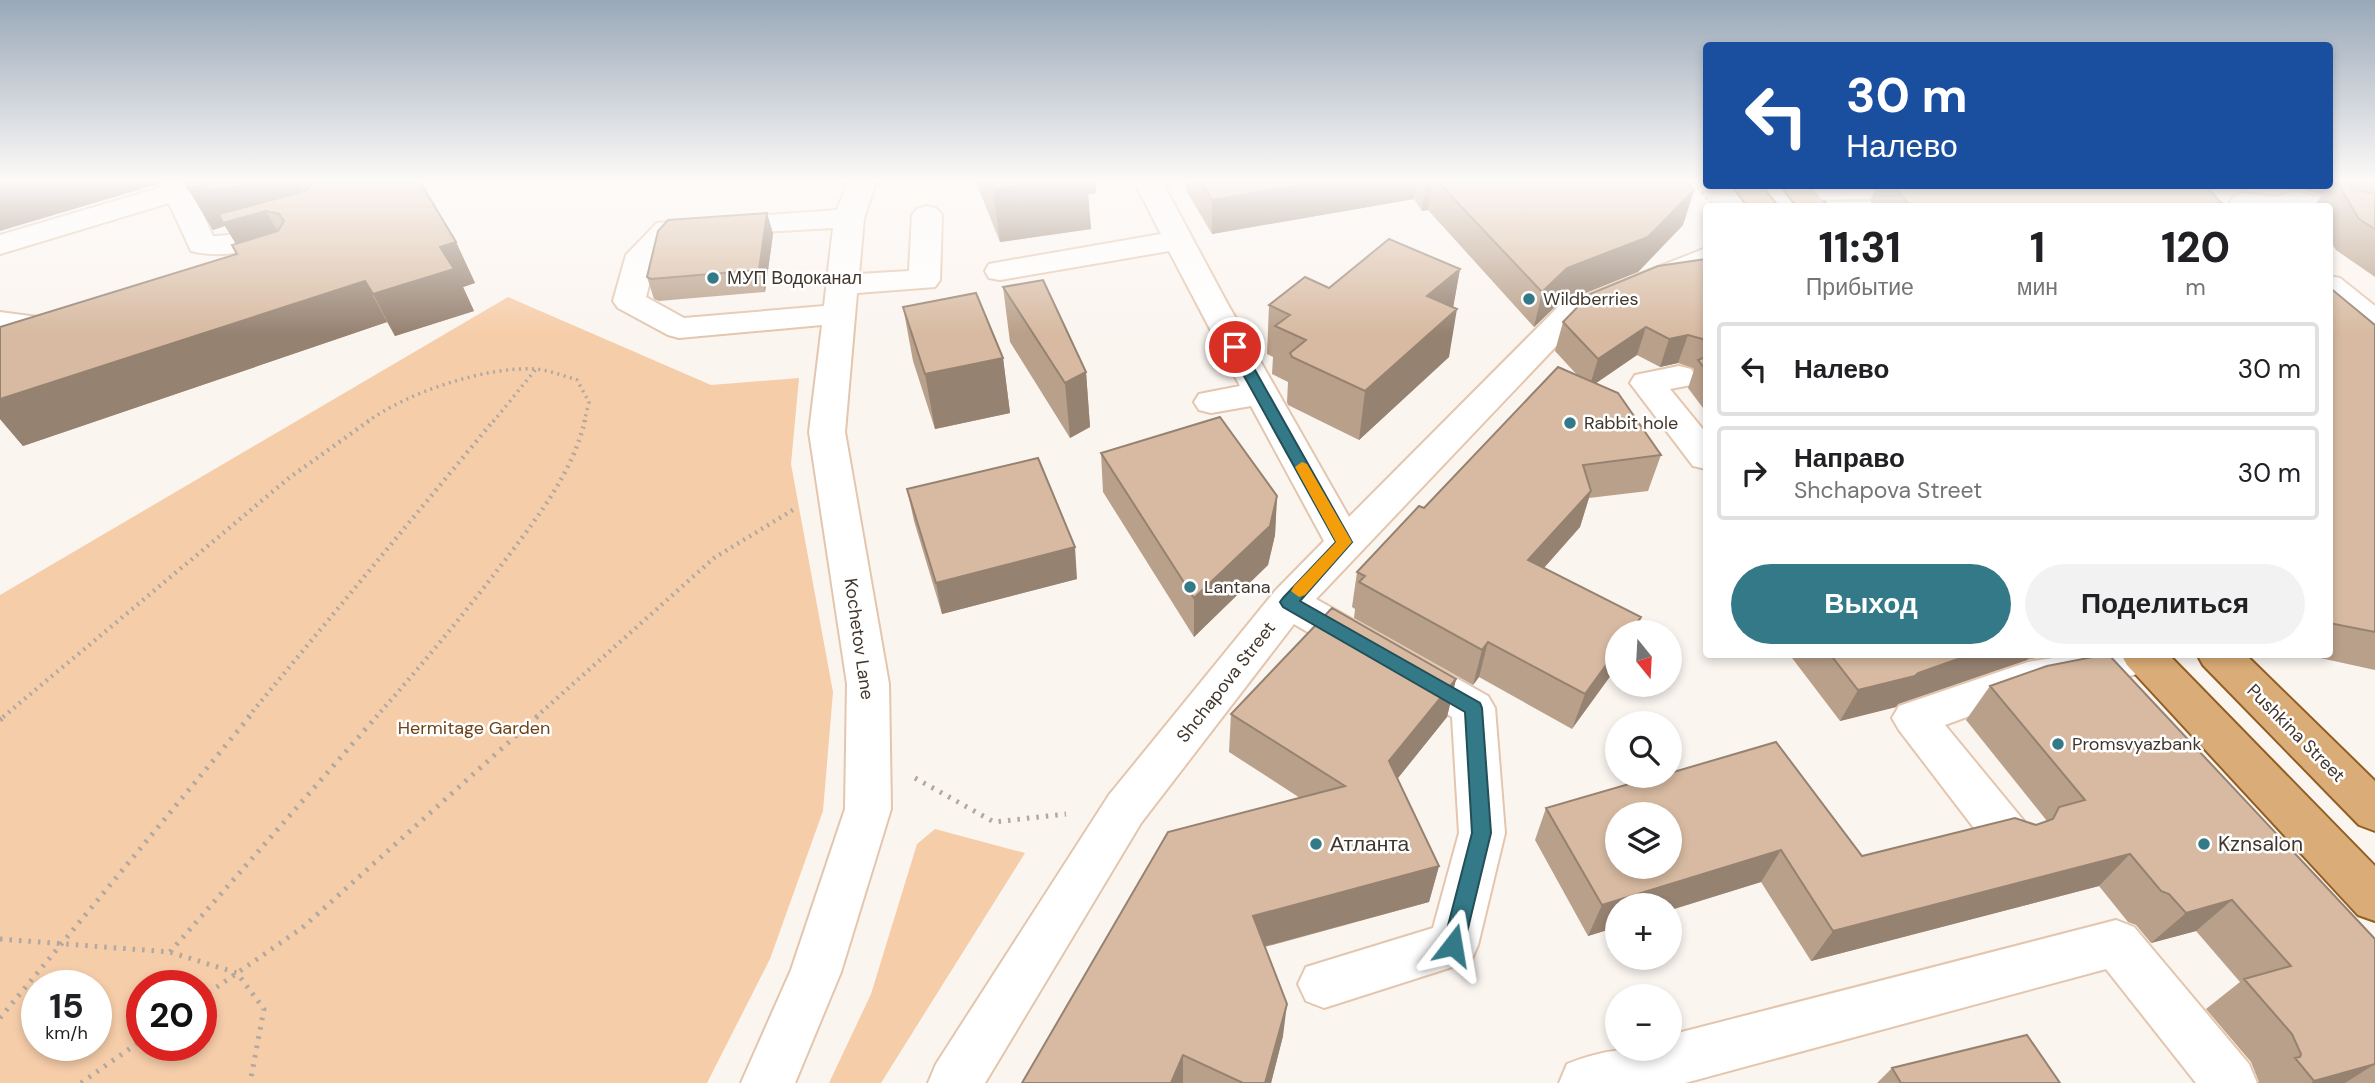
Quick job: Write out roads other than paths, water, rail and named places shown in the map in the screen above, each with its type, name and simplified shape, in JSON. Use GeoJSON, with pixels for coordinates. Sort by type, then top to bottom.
{"type":"FeatureCollection","features":[{"type":"Feature","properties":{"kind":"main road"},"geometry":{"type":"LineString","coordinates":[[2146,658],[2375,899]]}},
{"type":"Feature","properties":{"kind":"main road","name":"Pushkina Street"},"geometry":{"type":"LineString","coordinates":[[2222,658],[2375,811]]}},
{"type":"Feature","properties":{"kind":"street"},"geometry":{"type":"LineString","coordinates":[[0,245],[39,233]]}},
{"type":"Feature","properties":{"kind":"street"},"geometry":{"type":"LineString","coordinates":[[199,233],[202,245],[228,246],[285,233]]}},
{"type":"Feature","properties":{"kind":"street"},"geometry":{"type":"LineString","coordinates":[[663,233],[641,255],[629,301],[679,328],[841,299],[924,280],[926,233]]}},
{"type":"Feature","properties":{"kind":"street","name":"Kochetov Lane"},"geometry":{"type":"LineString","coordinates":[[768,1083],[816,972],[868,809],[868,684],[827,432],[851,233]]}},
{"type":"Feature","properties":{"kind":"street"},"geometry":{"type":"LineString","coordinates":[[1175,233],[1210,301],[1344,542]]}},
{"type":"Feature","properties":{"kind":"street"},"geometry":{"type":"LineString","coordinates":[[1000,271],[1179,240]]}},
{"type":"Feature","properties":{"kind":"street","name":"Shchapova Street"},"geometry":{"type":"LineString","coordinates":[[955,1083],[1125,809],[1289,602],[1344,542],[1570,313],[1703,258]]}},
{"type":"Feature","properties":{"kind":"street"},"geometry":{"type":"LineString","coordinates":[[2333,288],[2375,322]]}},
{"type":"Feature","properties":{"kind":"street"},"geometry":{"type":"LineString","coordinates":[[0,322],[73,331],[98,323]]}},
{"type":"Feature","properties":{"kind":"street"},"geometry":{"type":"LineString","coordinates":[[1679,377],[1647,383],[1703,453]]}},
{"type":"Feature","properties":{"kind":"street"},"geometry":{"type":"LineString","coordinates":[[1211,402],[1261,393]]}},
{"type":"Feature","properties":{"kind":"street"},"geometry":{"type":"LineString","coordinates":[[1289,602],[1473,708],[1482,833],[1453,945],[1324,984]]}},
{"type":"Feature","properties":{"kind":"street"},"geometry":{"type":"LineString","coordinates":[[2007,835],[1914,718],[2028,679],[2093,669],[2132,658]]}},
{"type":"Feature","properties":{"kind":"street"},"geometry":{"type":"LineString","coordinates":[[1586,1083],[2116,943],[2230,1083]]}},
{"type":"Feature","properties":{"kind":"place","name":"МУП Водоканал"},"geometry":{"type":"Point","coordinates":[713,278]}},
{"type":"Feature","properties":{"kind":"place","name":"Wildberries"},"geometry":{"type":"Point","coordinates":[1529,299]}},
{"type":"Feature","properties":{"kind":"place","name":"Rabbit hole"},"geometry":{"type":"Point","coordinates":[1570,423]}},
{"type":"Feature","properties":{"kind":"place","name":"Lantana"},"geometry":{"type":"Point","coordinates":[1190,587]}},
{"type":"Feature","properties":{"kind":"place","name":"Promsvyazbank"},"geometry":{"type":"Point","coordinates":[2058,744]}},
{"type":"Feature","properties":{"kind":"place","name":"Атланта"},"geometry":{"type":"Point","coordinates":[1316,844]}},
{"type":"Feature","properties":{"kind":"place","name":"Kznsalon"},"geometry":{"type":"Point","coordinates":[2204,844]}},
{"type":"Feature","properties":{"kind":"park label","name":"Hermitage Garden"},"geometry":{"type":"Point","coordinates":[474,728]}}]}
